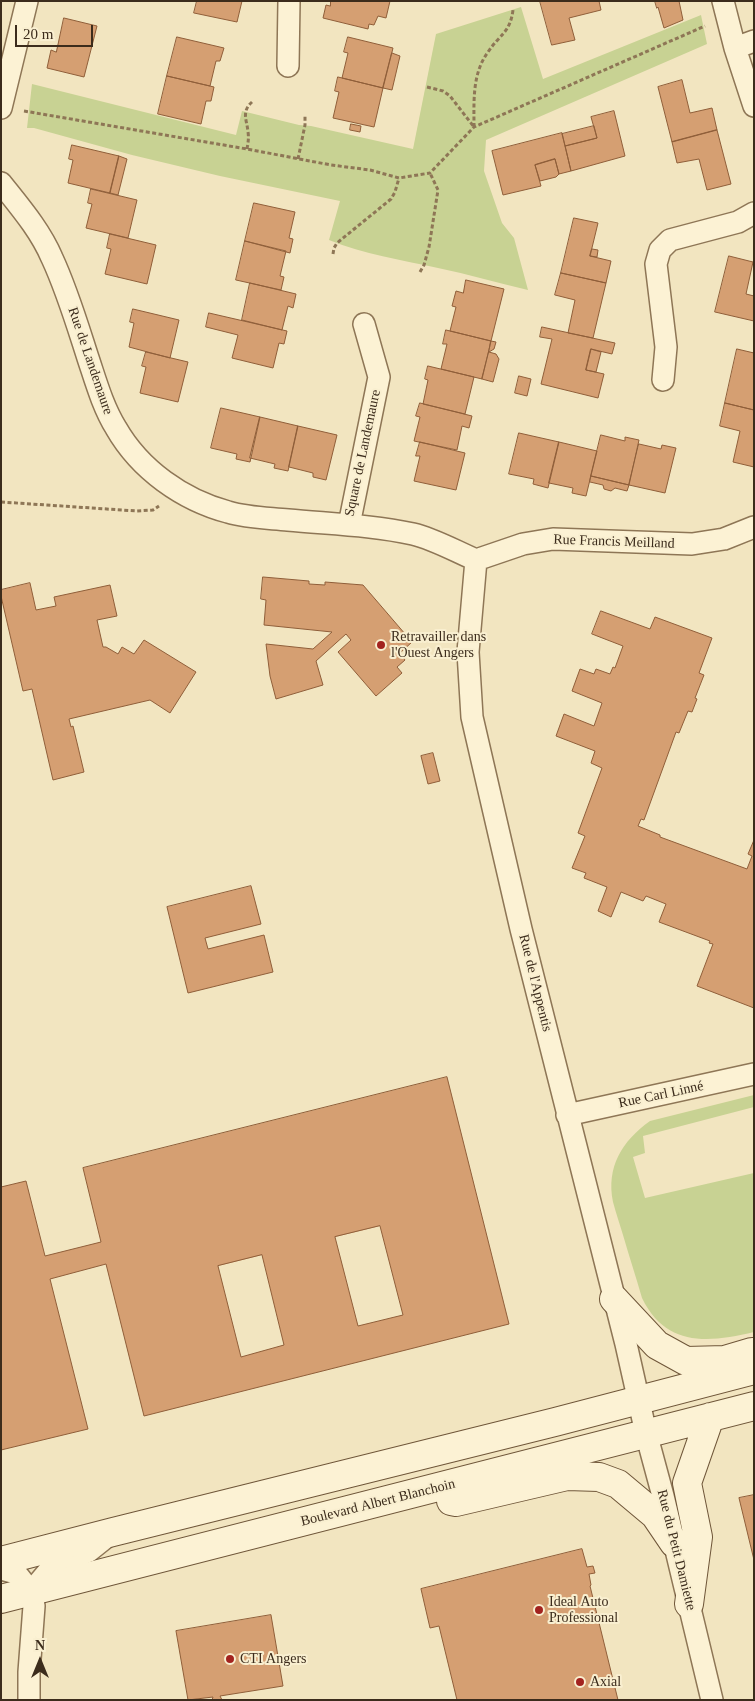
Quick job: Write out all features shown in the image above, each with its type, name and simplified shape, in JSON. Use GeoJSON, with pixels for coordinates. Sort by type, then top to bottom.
{"type":"FeatureCollection","features":[{"type":"Feature","properties":{"kind":"street"},"geometry":{"type":"LineString","coordinates":[[11,109],[27,1]]}},
{"type":"Feature","properties":{"kind":"street"},"geometry":{"type":"LineString","coordinates":[[288,66],[289,1]]}},
{"type":"Feature","properties":{"kind":"street"},"geometry":{"type":"LineString","coordinates":[[723,1],[744,45],[754,106]]}},
{"type":"Feature","properties":{"kind":"street","name":"Rue de Landemaure"},"geometry":{"type":"LineString","coordinates":[[1,183],[37,229],[52,256],[70,302],[101,398],[115,427],[128,447],[144,465],[183,493],[212,507],[230,513],[261,518],[348,525],[415,535],[476,560]]}},
{"type":"Feature","properties":{"kind":"street"},"geometry":{"type":"LineString","coordinates":[[663,380],[666,347],[656,264],[660,250],[670,240],[738,222],[754,213]]}},
{"type":"Feature","properties":{"kind":"street","name":"Square de Landemaure"},"geometry":{"type":"LineString","coordinates":[[348,525],[379,377],[364,324]]}},
{"type":"Feature","properties":{"kind":"street","name":"Rue Francis Meilland"},"geometry":{"type":"LineString","coordinates":[[476,560],[523,544],[553,539],[692,544],[724,539],[754,527]]}},
{"type":"Feature","properties":{"kind":"street","name":"Rue de l'Appentis"},"geometry":{"type":"LineString","coordinates":[[476,560],[468,652],[472,718],[521,929],[638,1401]]}},
{"type":"Feature","properties":{"kind":"street","name":"Rue Carl Linné"},"geometry":{"type":"LineString","coordinates":[[567,1115],[754,1074]]}},
{"type":"Feature","properties":{"kind":"street"},"geometry":{"type":"LineString","coordinates":[[614,1299],[657,1345],[686,1361],[725,1360],[754,1352]]}},
{"type":"Feature","properties":{"kind":"street"},"geometry":{"type":"LineString","coordinates":[[1,1562],[754,1370]]}},
{"type":"Feature","properties":{"kind":"street","name":"Rue du Petit Damiette"},"geometry":{"type":"LineString","coordinates":[[638,1401],[712,1700]]}},
{"type":"Feature","properties":{"kind":"street","name":"Boulevard Albert Blanchoin"},"geometry":{"type":"LineString","coordinates":[[1,1599],[754,1406]]}},
{"type":"Feature","properties":{"kind":"street"},"geometry":{"type":"LineString","coordinates":[[689,1604],[698,1536],[687,1483],[710,1417]]}},
{"type":"Feature","properties":{"kind":"street"},"geometry":{"type":"LineString","coordinates":[[415,1493],[456,1502],[567,1476],[599,1477],[618,1484],[655,1515],[674,1542]]}},
{"type":"Feature","properties":{"kind":"street"},"geometry":{"type":"LineString","coordinates":[[31,1592],[52,1567],[89,1551],[113,1532]]}},
{"type":"Feature","properties":{"kind":"street"},"geometry":{"type":"LineString","coordinates":[[1,1569],[16,1573],[31,1592],[34,1606],[28,1672],[29,1700]]}},
{"type":"Feature","properties":{"kind":"path"},"geometry":{"type":"LineString","coordinates":[[474,127],[474,94],[478,71],[488,52],[505,34],[511,23],[513,10]]}},
{"type":"Feature","properties":{"kind":"path"},"geometry":{"type":"LineString","coordinates":[[11,109],[370,170],[399,178],[430,173],[474,127],[710,23]]}},
{"type":"Feature","properties":{"kind":"path"},"geometry":{"type":"LineString","coordinates":[[427,87],[443,91],[450,96],[474,127]]}},
{"type":"Feature","properties":{"kind":"path"},"geometry":{"type":"LineString","coordinates":[[247,149],[248,132],[244,115],[245,110],[252,102]]}},
{"type":"Feature","properties":{"kind":"path"},"geometry":{"type":"LineString","coordinates":[[298,158],[306,126],[306,116]]}},
{"type":"Feature","properties":{"kind":"path"},"geometry":{"type":"LineString","coordinates":[[420,272],[429,247],[438,190],[430,173]]}},
{"type":"Feature","properties":{"kind":"path"},"geometry":{"type":"LineString","coordinates":[[333,254],[337,243],[391,199],[399,178]]}},
{"type":"Feature","properties":{"kind":"path"},"geometry":{"type":"LineString","coordinates":[[1,502],[137,511],[153,510],[158,507]]}},
{"type":"Feature","properties":{"kind":"green space"},"geometry":{"type":"Polygon","coordinates":[[[521,7],[543,79],[701,15],[707,44],[486,140],[484,171],[502,223],[514,238],[528,290],[369,253],[329,240],[340,201],[220,176],[132,155],[34,128],[27,128],[32,84],[236,135],[242,111],[413,149],[436,34],[521,7]]]}},
{"type":"Feature","properties":{"kind":"green space"},"geometry":{"type":"Polygon","coordinates":[[[754,1095],[754,1107],[643,1136],[645,1153],[633,1157],[645,1198],[754,1173],[754,1332],[720,1338],[690,1338],[663,1326],[652,1314],[642,1298],[613,1202],[611,1189],[614,1166],[618,1156],[631,1137],[650,1121],[754,1095]]]}},
{"type":"Feature","properties":{"kind":"building"},"geometry":{"type":"Polygon","coordinates":[[[197,1],[242,1],[237,22],[194,13],[197,1]]]}},
{"type":"Feature","properties":{"kind":"building"},"geometry":{"type":"Polygon","coordinates":[[[331,1],[390,1],[386,18],[378,16],[374,25],[369,24],[368,29],[323,18],[326,5],[330,6],[331,1]]]}},
{"type":"Feature","properties":{"kind":"building"},"geometry":{"type":"Polygon","coordinates":[[[540,1],[599,1],[601,10],[569,18],[575,40],[552,45],[540,1]]]}},
{"type":"Feature","properties":{"kind":"building"},"geometry":{"type":"Polygon","coordinates":[[[655,1],[679,1],[683,20],[664,28],[655,1]]]}},
{"type":"Feature","properties":{"kind":"building"},"geometry":{"type":"Polygon","coordinates":[[[64,18],[97,26],[84,77],[47,68],[51,50],[56,52],[64,18]]]}},
{"type":"Feature","properties":{"kind":"building"},"geometry":{"type":"Polygon","coordinates":[[[177,37],[224,48],[220,61],[216,61],[210,86],[167,76],[177,37]]]}},
{"type":"Feature","properties":{"kind":"building"},"geometry":{"type":"Polygon","coordinates":[[[348,37],[393,48],[383,88],[342,78],[348,53],[344,52],[348,37]]]}},
{"type":"Feature","properties":{"kind":"building"},"geometry":{"type":"Polygon","coordinates":[[[392,53],[400,56],[392,90],[383,88],[392,53]]]}},
{"type":"Feature","properties":{"kind":"building"},"geometry":{"type":"Polygon","coordinates":[[[167,76],[214,87],[211,101],[206,101],[201,124],[158,114],[167,76]]]}},
{"type":"Feature","properties":{"kind":"building"},"geometry":{"type":"Polygon","coordinates":[[[338,77],[383,88],[374,127],[333,118],[339,92],[335,91],[338,77]]]}},
{"type":"Feature","properties":{"kind":"building"},"geometry":{"type":"Polygon","coordinates":[[[682,80],[690,113],[712,108],[717,130],[672,142],[658,87],[682,80]]]}},
{"type":"Feature","properties":{"kind":"building"},"geometry":{"type":"Polygon","coordinates":[[[614,111],[625,156],[571,171],[565,146],[597,138],[591,117],[614,111]]]}},
{"type":"Feature","properties":{"kind":"building"},"geometry":{"type":"Polygon","coordinates":[[[351,124],[361,126],[360,132],[350,130],[351,124]]]}},
{"type":"Feature","properties":{"kind":"building"},"geometry":{"type":"Polygon","coordinates":[[[594,126],[597,138],[565,146],[562,134],[594,126]]]}},
{"type":"Feature","properties":{"kind":"building"},"geometry":{"type":"Polygon","coordinates":[[[717,130],[731,184],[707,190],[699,159],[677,163],[672,142],[717,130]]]}},
{"type":"Feature","properties":{"kind":"building"},"geometry":{"type":"Polygon","coordinates":[[[562,133],[571,171],[559,174],[555,159],[535,165],[541,186],[503,195],[492,151],[562,133]]]}},
{"type":"Feature","properties":{"kind":"building"},"geometry":{"type":"Polygon","coordinates":[[[72,145],[119,156],[110,193],[68,183],[73,160],[69,159],[72,145]]]}},
{"type":"Feature","properties":{"kind":"building"},"geometry":{"type":"Polygon","coordinates":[[[119,156],[127,159],[118,195],[110,193],[119,156]]]}},
{"type":"Feature","properties":{"kind":"building"},"geometry":{"type":"Polygon","coordinates":[[[555,159],[559,174],[556,177],[540,181],[535,165],[555,159]]]}},
{"type":"Feature","properties":{"kind":"building"},"geometry":{"type":"Polygon","coordinates":[[[91,189],[137,200],[128,238],[86,228],[92,204],[88,203],[91,189]]]}},
{"type":"Feature","properties":{"kind":"building"},"geometry":{"type":"Polygon","coordinates":[[[254,203],[295,212],[289,238],[293,239],[290,253],[245,241],[254,203]]]}},
{"type":"Feature","properties":{"kind":"building"},"geometry":{"type":"Polygon","coordinates":[[[574,218],[598,223],[590,256],[611,261],[606,283],[561,273],[574,218]]]}},
{"type":"Feature","properties":{"kind":"building"},"geometry":{"type":"Polygon","coordinates":[[[110,234],[156,245],[147,284],[105,274],[111,249],[107,248],[110,234]]]}},
{"type":"Feature","properties":{"kind":"building"},"geometry":{"type":"Polygon","coordinates":[[[245,241],[286,251],[280,276],[284,277],[281,290],[236,280],[245,241]]]}},
{"type":"Feature","properties":{"kind":"building"},"geometry":{"type":"Polygon","coordinates":[[[592,249],[598,250],[597,257],[590,256],[592,249]]]}},
{"type":"Feature","properties":{"kind":"building"},"geometry":{"type":"Polygon","coordinates":[[[729,256],[753,262],[746,294],[754,296],[754,321],[715,312],[729,256]]]}},
{"type":"Feature","properties":{"kind":"building"},"geometry":{"type":"Polygon","coordinates":[[[561,273],[606,283],[593,338],[568,333],[575,300],[555,295],[561,273]]]}},
{"type":"Feature","properties":{"kind":"building"},"geometry":{"type":"Polygon","coordinates":[[[466,280],[504,289],[491,341],[450,331],[456,307],[452,306],[456,291],[463,293],[466,280]]]}},
{"type":"Feature","properties":{"kind":"building"},"geometry":{"type":"Polygon","coordinates":[[[250,283],[296,294],[293,308],[288,306],[282,330],[242,320],[250,283]]]}},
{"type":"Feature","properties":{"kind":"building"},"geometry":{"type":"Polygon","coordinates":[[[133,309],[179,320],[170,358],[129,347],[134,323],[130,322],[133,309]]]}},
{"type":"Feature","properties":{"kind":"building"},"geometry":{"type":"Polygon","coordinates":[[[209,313],[287,331],[284,344],[279,343],[273,368],[232,358],[238,335],[206,327],[209,313]]]}},
{"type":"Feature","properties":{"kind":"building"},"geometry":{"type":"Polygon","coordinates":[[[542,327],[615,343],[612,354],[591,349],[586,370],[604,374],[598,398],[541,384],[552,339],[540,337],[542,327]]]}},
{"type":"Feature","properties":{"kind":"building"},"geometry":{"type":"Polygon","coordinates":[[[446,330],[491,341],[482,379],[441,369],[447,344],[443,344],[446,330]]]}},
{"type":"Feature","properties":{"kind":"building"},"geometry":{"type":"Polygon","coordinates":[[[491,341],[496,342],[494,349],[489,352],[491,341]]]}},
{"type":"Feature","properties":{"kind":"building"},"geometry":{"type":"Polygon","coordinates":[[[591,349],[601,352],[596,372],[586,370],[591,349]]]}},
{"type":"Feature","properties":{"kind":"building"},"geometry":{"type":"Polygon","coordinates":[[[737,349],[754,353],[754,410],[725,403],[737,349]]]}},
{"type":"Feature","properties":{"kind":"building"},"geometry":{"type":"Polygon","coordinates":[[[146,352],[188,362],[178,402],[140,393],[146,367],[142,366],[146,352]]]}},
{"type":"Feature","properties":{"kind":"building"},"geometry":{"type":"Polygon","coordinates":[[[489,352],[496,354],[499,359],[493,382],[482,379],[489,352]]]}},
{"type":"Feature","properties":{"kind":"building"},"geometry":{"type":"Polygon","coordinates":[[[428,366],[474,377],[465,414],[423,404],[428,380],[425,379],[428,366]]]}},
{"type":"Feature","properties":{"kind":"building"},"geometry":{"type":"Polygon","coordinates":[[[519,376],[531,379],[527,396],[515,393],[519,376]]]}},
{"type":"Feature","properties":{"kind":"building"},"geometry":{"type":"Polygon","coordinates":[[[420,403],[472,416],[469,428],[462,426],[457,450],[414,441],[420,417],[416,416],[420,403]]]}},
{"type":"Feature","properties":{"kind":"building"},"geometry":{"type":"Polygon","coordinates":[[[725,403],[754,410],[754,467],[733,462],[740,431],[720,426],[725,403]]]}},
{"type":"Feature","properties":{"kind":"building"},"geometry":{"type":"Polygon","coordinates":[[[221,408],[260,417],[250,462],[236,459],[237,454],[211,448],[221,408]]]}},
{"type":"Feature","properties":{"kind":"building"},"geometry":{"type":"Polygon","coordinates":[[[260,417],[298,426],[288,471],[274,468],[275,464],[250,458],[260,417]]]}},
{"type":"Feature","properties":{"kind":"building"},"geometry":{"type":"Polygon","coordinates":[[[298,426],[337,435],[326,480],[313,477],[313,473],[289,467],[298,426]]]}},
{"type":"Feature","properties":{"kind":"building"},"geometry":{"type":"Polygon","coordinates":[[[519,433],[559,442],[548,488],[533,484],[534,479],[509,474],[519,433]]]}},
{"type":"Feature","properties":{"kind":"building"},"geometry":{"type":"Polygon","coordinates":[[[601,435],[625,441],[625,437],[639,440],[629,485],[591,476],[601,435]]]}},
{"type":"Feature","properties":{"kind":"building"},"geometry":{"type":"Polygon","coordinates":[[[420,442],[465,453],[456,490],[414,481],[420,456],[416,456],[420,442]]]}},
{"type":"Feature","properties":{"kind":"building"},"geometry":{"type":"Polygon","coordinates":[[[559,442],[597,451],[586,496],[572,493],[573,488],[549,483],[559,442]]]}},
{"type":"Feature","properties":{"kind":"building"},"geometry":{"type":"Polygon","coordinates":[[[639,444],[661,449],[662,445],[676,448],[665,493],[629,485],[639,444]]]}},
{"type":"Feature","properties":{"kind":"building"},"geometry":{"type":"Polygon","coordinates":[[[591,476],[629,485],[627,491],[615,488],[611,491],[604,489],[603,485],[590,482],[591,476]]]}},
{"type":"Feature","properties":{"kind":"building"},"geometry":{"type":"Polygon","coordinates":[[[263,577],[309,581],[309,584],[325,585],[325,582],[363,585],[412,642],[400,653],[405,660],[397,667],[402,673],[376,696],[338,652],[351,640],[346,634],[316,661],[323,685],[276,699],[270,676],[266,644],[313,649],[332,632],[264,625],[266,600],[261,599],[263,577]]]}},
{"type":"Feature","properties":{"kind":"building"},"geometry":{"type":"Polygon","coordinates":[[[30,583],[36,610],[56,606],[54,597],[110,585],[117,616],[97,620],[103,647],[118,654],[122,647],[134,654],[144,640],[196,672],[170,713],[150,700],[69,719],[71,727],[73,726],[84,772],[53,780],[32,689],[23,691],[1,596],[1,590],[30,583]]]}},
{"type":"Feature","properties":{"kind":"building"},"geometry":{"type":"Polygon","coordinates":[[[601,611],[650,629],[655,617],[712,638],[699,673],[704,675],[692,712],[688,711],[679,733],[676,732],[644,820],[641,819],[638,826],[660,835],[660,837],[747,869],[752,856],[748,854],[754,840],[754,1008],[697,986],[713,944],[709,943],[710,941],[659,922],[666,904],[646,896],[643,901],[621,892],[611,917],[598,911],[607,887],[584,878],[586,873],[572,868],[585,836],[578,833],[602,768],[591,763],[595,751],[556,736],[564,714],[594,726],[602,703],[572,691],[580,669],[594,674],[596,669],[610,674],[613,667],[615,668],[623,646],[592,634],[601,611]]]}},
{"type":"Feature","properties":{"kind":"building"},"geometry":{"type":"Polygon","coordinates":[[[433,753],[440,781],[428,784],[421,756],[433,753]]]}},
{"type":"Feature","properties":{"kind":"building"},"geometry":{"type":"Polygon","coordinates":[[[251,886],[261,924],[205,938],[208,949],[264,935],[273,972],[188,993],[167,907],[251,886]]]}},
{"type":"Feature","properties":{"kind":"building"},"geometry":{"type":"Polygon","coordinates":[[[447,1077],[509,1324],[144,1416],[106,1264],[50,1279],[88,1429],[1,1450],[1,1187],[26,1181],[45,1256],[101,1242],[83,1168],[447,1077]],[[380,1226],[335,1237],[358,1326],[403,1315],[380,1226]],[[262,1255],[218,1266],[241,1357],[284,1345],[262,1255]]]}},
{"type":"Feature","properties":{"kind":"building"},"geometry":{"type":"Polygon","coordinates":[[[754,1495],[754,1560],[739,1498],[754,1495]]]}},
{"type":"Feature","properties":{"kind":"building"},"geometry":{"type":"Polygon","coordinates":[[[582,1549],[587,1567],[593,1566],[595,1573],[589,1574],[590,1586],[618,1700],[457,1700],[439,1626],[430,1628],[421,1589],[582,1549]]]}},
{"type":"Feature","properties":{"kind":"building","name":"CTI Angers"},"geometry":{"type":"Polygon","coordinates":[[[271,1615],[283,1686],[220,1696],[222,1700],[212,1700],[213,1697],[188,1700],[176,1631],[271,1615]]]}},
{"type":"Feature","properties":{"kind":"place","name":"Retravailler dans l'Ouest Angers"},"geometry":{"type":"Point","coordinates":[381,645]}},
{"type":"Feature","properties":{"kind":"place","name":"Ideal Auto Professional"},"geometry":{"type":"Point","coordinates":[539,1610]}},
{"type":"Feature","properties":{"kind":"place","name":"CTI Angers"},"geometry":{"type":"Point","coordinates":[230,1659]}},
{"type":"Feature","properties":{"kind":"place","name":"Axial"},"geometry":{"type":"Point","coordinates":[580,1682]}}]}
